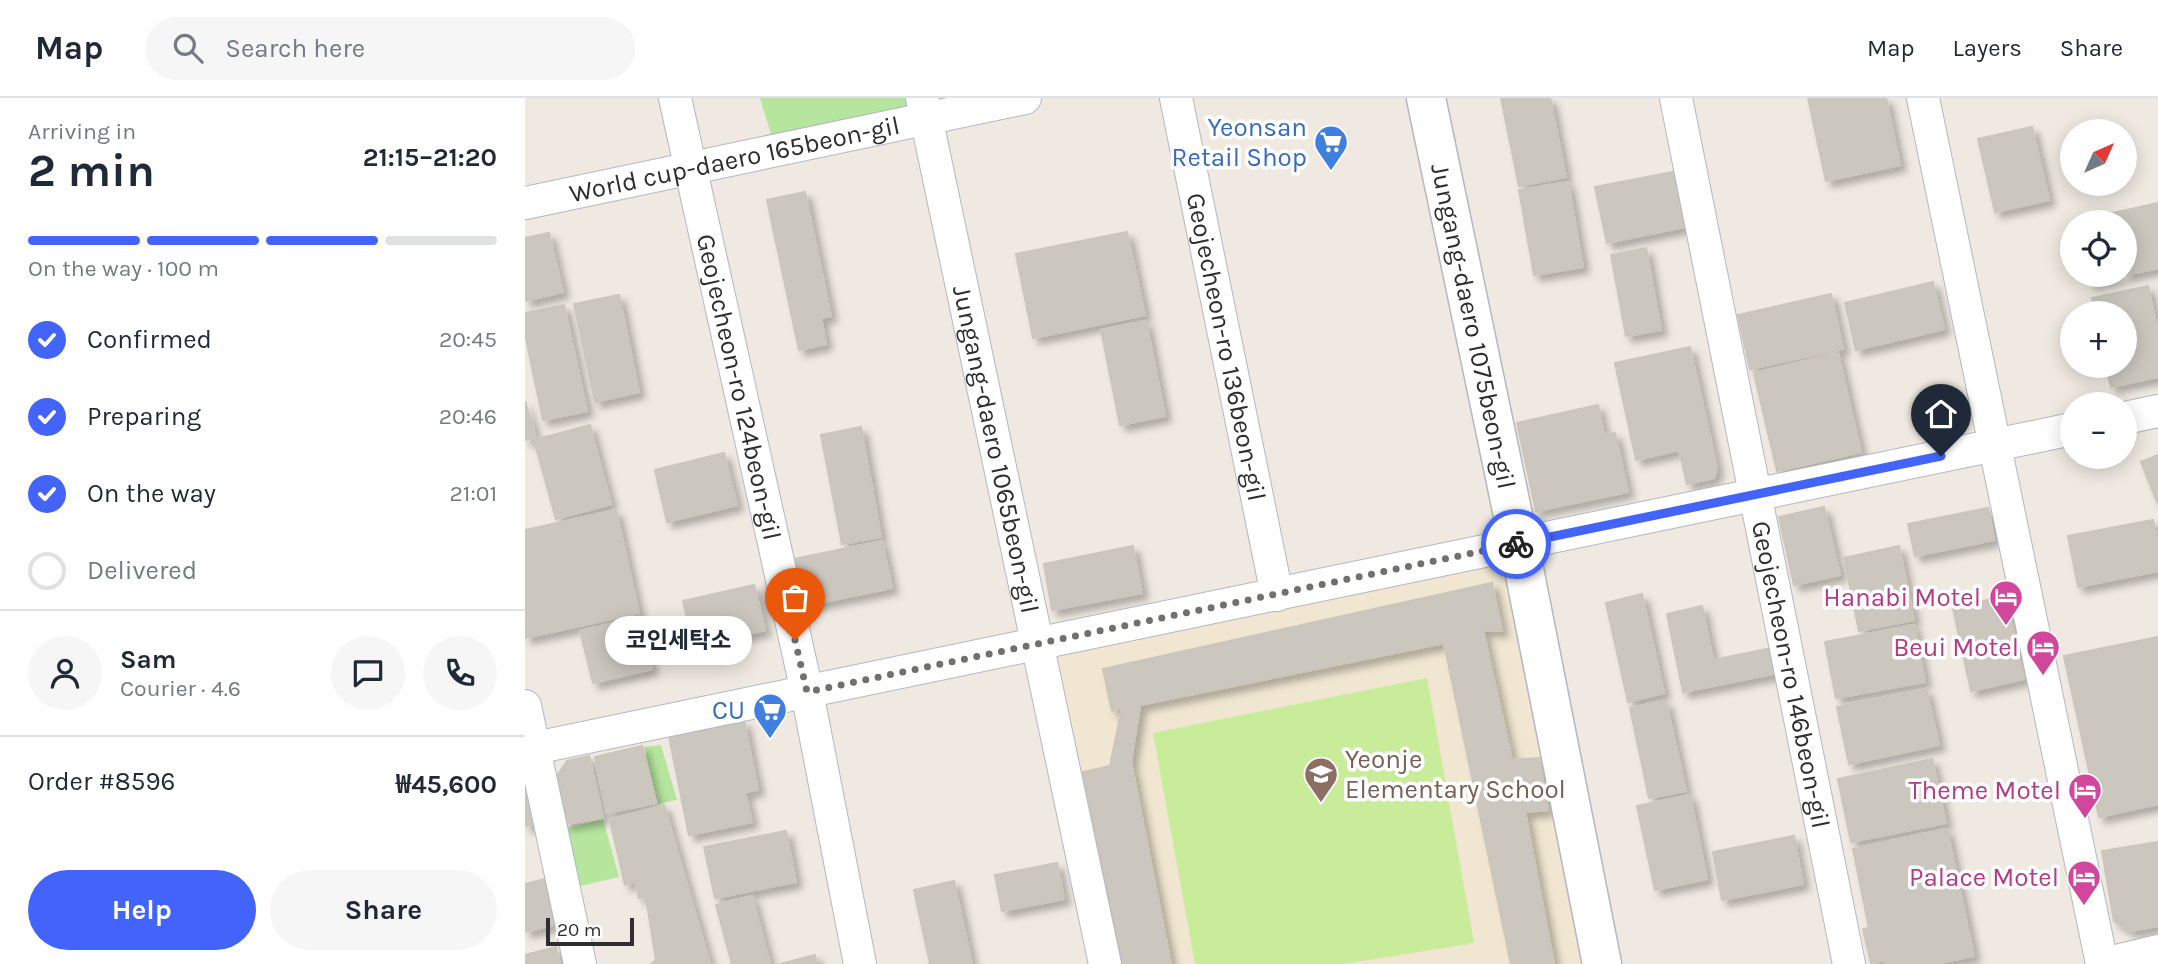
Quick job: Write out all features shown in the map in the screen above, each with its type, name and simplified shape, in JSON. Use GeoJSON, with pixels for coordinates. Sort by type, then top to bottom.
{"type":"FeatureCollection","features":[{"type":"Feature","properties":{"kind":"street","name":"Geojecheon-ro 124beon-gil"},"geometry":{"type":"LineString","coordinates":[[675,98],[807,692],[860,964]]}},
{"type":"Feature","properties":{"kind":"street","name":"World cup-daero 165beon-gil"},"geometry":{"type":"LineString","coordinates":[[525,203],[691,168],[925,108],[1025,98]]}},
{"type":"Feature","properties":{"kind":"street","name":"Geojecheon-ro 136beon-gil"},"geometry":{"type":"LineString","coordinates":[[1176,98],[1277,594]]}},
{"type":"Feature","properties":{"kind":"street","name":"Jungang-daero 1075beon-gil"},"geometry":{"type":"LineString","coordinates":[[1426,98],[1519,544],[1602,964]]}},
{"type":"Feature","properties":{"kind":"street","name":"Geojecheon-ro 146beon-gil"},"geometry":{"type":"LineString","coordinates":[[1676,98],[1849,964]]}},
{"type":"Feature","properties":{"kind":"street"},"geometry":{"type":"LineString","coordinates":[[1923,98],[2102,964],[2158,951]]}},
{"type":"Feature","properties":{"kind":"street","name":"Jungang-daero 1065beon-gil"},"geometry":{"type":"LineString","coordinates":[[925,108],[1105,964]]}},
{"type":"Feature","properties":{"kind":"street"},"geometry":{"type":"LineString","coordinates":[[2137,415],[2158,411]]}},
{"type":"Feature","properties":{"kind":"street"},"geometry":{"type":"LineString","coordinates":[[530,750],[2060,431]]}},
{"type":"Feature","properties":{"kind":"street"},"geometry":{"type":"LineString","coordinates":[[525,706],[530,750],[580,964]]}},
{"type":"Feature","properties":{"kind":"shaded area","name":"Yeonje Elementary School"},"geometry":{"type":"Polygon","coordinates":[[[1519,544],[1602,964],[1105,964],[1037,644],[1519,544]]]}},
{"type":"Feature","properties":{"kind":"green space"},"geometry":{"type":"Polygon","coordinates":[[[760,98],[914,98],[916,108],[772,137],[760,98]]]}},
{"type":"Feature","properties":{"kind":"green space"},"geometry":{"type":"Polygon","coordinates":[[[1427,678],[1474,943],[1344,964],[1195,964],[1153,733],[1427,678]]]}},
{"type":"Feature","properties":{"kind":"green space"},"geometry":{"type":"Polygon","coordinates":[[[661,745],[677,800],[658,804],[644,747],[661,745]]]}},
{"type":"Feature","properties":{"kind":"green space"},"geometry":{"type":"Polygon","coordinates":[[[603,819],[619,877],[580,886],[567,828],[603,819]]]}},
{"type":"Feature","properties":{"kind":"building"},"geometry":{"type":"Polygon","coordinates":[[[1501,98],[1550,98],[1566,177],[1519,186],[1501,98]]]}},
{"type":"Feature","properties":{"kind":"building"},"geometry":{"type":"Polygon","coordinates":[[[1808,98],[1886,98],[1900,165],[1826,181],[1808,98]]]}},
{"type":"Feature","properties":{"kind":"building"},"geometry":{"type":"Polygon","coordinates":[[[2032,127],[2049,200],[1995,212],[1978,139],[2032,127]]]}},
{"type":"Feature","properties":{"kind":"building"},"geometry":{"type":"Polygon","coordinates":[[[1678,171],[1689,226],[1607,243],[1595,187],[1678,171]]]}},
{"type":"Feature","properties":{"kind":"building"},"geometry":{"type":"Polygon","coordinates":[[[1568,182],[1583,267],[1534,275],[1519,190],[1568,182]]]}},
{"type":"Feature","properties":{"kind":"building"},"geometry":{"type":"Polygon","coordinates":[[[805,192],[831,316],[821,318],[826,344],[799,350],[767,200],[805,192]]]}},
{"type":"Feature","properties":{"kind":"building"},"geometry":{"type":"Polygon","coordinates":[[[2158,203],[2158,268],[2137,273],[2137,210],[2126,210],[2158,203]]]}},
{"type":"Feature","properties":{"kind":"building"},"geometry":{"type":"Polygon","coordinates":[[[1127,232],[1145,315],[1033,338],[1016,254],[1127,232]]]}},
{"type":"Feature","properties":{"kind":"building"},"geometry":{"type":"Polygon","coordinates":[[[549,233],[563,292],[525,301],[525,238],[549,233]]]}},
{"type":"Feature","properties":{"kind":"building"},"geometry":{"type":"Polygon","coordinates":[[[1646,248],[1661,330],[1626,336],[1611,255],[1646,248]]]}},
{"type":"Feature","properties":{"kind":"building"},"geometry":{"type":"Polygon","coordinates":[[[1933,282],[1944,329],[1856,350],[1845,303],[1933,282]]]}},
{"type":"Feature","properties":{"kind":"building"},"geometry":{"type":"Polygon","coordinates":[[[2148,286],[2158,333],[2158,377],[2111,387],[2109,378],[2137,378],[2137,301],[2093,301],[2092,298],[2148,286]]]}},
{"type":"Feature","properties":{"kind":"building"},"geometry":{"type":"Polygon","coordinates":[[[1831,294],[1843,349],[1750,369],[1738,315],[1831,294]]]}},
{"type":"Feature","properties":{"kind":"building"},"geometry":{"type":"Polygon","coordinates":[[[619,295],[639,392],[595,402],[574,304],[619,295]]]}},
{"type":"Feature","properties":{"kind":"building"},"geometry":{"type":"Polygon","coordinates":[[[564,305],[587,411],[543,420],[525,334],[525,313],[564,305]]]}},
{"type":"Feature","properties":{"kind":"building"},"geometry":{"type":"Polygon","coordinates":[[[1146,321],[1165,416],[1120,425],[1101,330],[1146,321]]]}},
{"type":"Feature","properties":{"kind":"building"},"geometry":{"type":"Polygon","coordinates":[[[1690,347],[1717,468],[1714,478],[1687,484],[1679,450],[1636,460],[1615,363],[1690,347]]]}},
{"type":"Feature","properties":{"kind":"building"},"geometry":{"type":"Polygon","coordinates":[[[1838,353],[1861,452],[1777,471],[1754,373],[1838,353]]]}},
{"type":"Feature","properties":{"kind":"building"},"geometry":{"type":"Polygon","coordinates":[[[525,401],[536,438],[525,440],[525,401]]]}},
{"type":"Feature","properties":{"kind":"building"},"geometry":{"type":"Polygon","coordinates":[[[1598,405],[1604,435],[1615,433],[1628,492],[1536,511],[1517,423],[1598,405]]]}},
{"type":"Feature","properties":{"kind":"building"},"geometry":{"type":"Polygon","coordinates":[[[590,425],[611,504],[556,519],[534,440],[590,425]]]}},
{"type":"Feature","properties":{"kind":"building"},"geometry":{"type":"Polygon","coordinates":[[[861,427],[881,537],[842,544],[821,435],[861,427]]]}},
{"type":"Feature","properties":{"kind":"building"},"geometry":{"type":"Polygon","coordinates":[[[724,453],[737,505],[667,522],[655,470],[724,453]]]}},
{"type":"Feature","properties":{"kind":"building"},"geometry":{"type":"Polygon","coordinates":[[[2158,455],[2158,504],[2141,462],[2158,455]]]}},
{"type":"Feature","properties":{"kind":"building"},"geometry":{"type":"Polygon","coordinates":[[[1824,507],[1840,575],[1794,585],[1779,517],[1824,507]]]}},
{"type":"Feature","properties":{"kind":"building"},"geometry":{"type":"Polygon","coordinates":[[[1988,508],[1994,540],[1915,556],[1908,524],[1988,508]]]}},
{"type":"Feature","properties":{"kind":"building"},"geometry":{"type":"Polygon","coordinates":[[[616,510],[639,613],[525,638],[525,530],[616,510]]]}},
{"type":"Feature","properties":{"kind":"building"},"geometry":{"type":"Polygon","coordinates":[[[2153,520],[2158,546],[2158,571],[2078,587],[2068,536],[2153,520]]]}},
{"type":"Feature","properties":{"kind":"building"},"geometry":{"type":"Polygon","coordinates":[[[882,541],[892,588],[799,607],[789,560],[882,541]]]}},
{"type":"Feature","properties":{"kind":"building"},"geometry":{"type":"Polygon","coordinates":[[[1133,546],[1142,593],[1052,610],[1044,564],[1133,546]]]}},
{"type":"Feature","properties":{"kind":"building"},"geometry":{"type":"Polygon","coordinates":[[[1899,546],[1914,620],[1859,631],[1844,558],[1899,546]]]}},
{"type":"Feature","properties":{"kind":"building"},"geometry":{"type":"Polygon","coordinates":[[[1492,583],[1502,631],[1483,630],[1512,760],[1539,758],[1548,810],[1525,812],[1554,964],[1511,964],[1444,643],[1140,705],[1131,762],[1171,964],[1122,964],[1083,772],[1110,766],[1122,708],[1112,711],[1103,669],[1492,583]]]}},
{"type":"Feature","properties":{"kind":"building"},"geometry":{"type":"Polygon","coordinates":[[[754,585],[765,630],[694,647],[683,601],[754,585]]]}},
{"type":"Feature","properties":{"kind":"building"},"geometry":{"type":"Polygon","coordinates":[[[1642,594],[1664,693],[1628,702],[1606,603],[1642,594]]]}},
{"type":"Feature","properties":{"kind":"building"},"geometry":{"type":"Polygon","coordinates":[[[2005,596],[2024,679],[1971,691],[1953,608],[2005,596]]]}},
{"type":"Feature","properties":{"kind":"building"},"geometry":{"type":"Polygon","coordinates":[[[1702,606],[1713,660],[1772,648],[1778,673],[1683,692],[1667,614],[1702,606]]]}},
{"type":"Feature","properties":{"kind":"building"},"geometry":{"type":"Polygon","coordinates":[[[639,617],[652,669],[593,683],[580,631],[639,617]]]}},
{"type":"Feature","properties":{"kind":"building"},"geometry":{"type":"Polygon","coordinates":[[[1914,625],[1925,682],[1836,698],[1825,642],[1914,625]]]}},
{"type":"Feature","properties":{"kind":"building"},"geometry":{"type":"Polygon","coordinates":[[[2158,637],[2158,804],[2099,817],[2064,656],[2158,637]]]}},
{"type":"Feature","properties":{"kind":"building"},"geometry":{"type":"Polygon","coordinates":[[[1926,689],[1939,745],[1849,764],[1837,707],[1926,689]]]}},
{"type":"Feature","properties":{"kind":"building"},"geometry":{"type":"Polygon","coordinates":[[[1666,701],[1686,791],[1649,798],[1630,708],[1666,701]]]}},
{"type":"Feature","properties":{"kind":"building"},"geometry":{"type":"Polygon","coordinates":[[[744,721],[758,790],[745,792],[752,822],[689,835],[669,736],[744,721]]]}},
{"type":"Feature","properties":{"kind":"building"},"geometry":{"type":"Polygon","coordinates":[[[642,746],[656,803],[607,813],[595,757],[642,746]]]}},
{"type":"Feature","properties":{"kind":"building"},"geometry":{"type":"Polygon","coordinates":[[[589,756],[603,818],[565,824],[554,780],[567,761],[589,756]]]}},
{"type":"Feature","properties":{"kind":"building"},"geometry":{"type":"Polygon","coordinates":[[[1932,759],[1946,823],[1851,842],[1838,779],[1932,759]]]}},
{"type":"Feature","properties":{"kind":"building"},"geometry":{"type":"Polygon","coordinates":[[[525,786],[536,824],[525,826],[525,786]]]}},
{"type":"Feature","properties":{"kind":"building"},"geometry":{"type":"Polygon","coordinates":[[[1690,795],[1707,879],[1655,890],[1637,806],[1690,795]]]}},
{"type":"Feature","properties":{"kind":"building"},"geometry":{"type":"Polygon","coordinates":[[[664,805],[710,964],[651,964],[656,960],[646,897],[639,898],[635,881],[625,885],[610,820],[664,805]]]}},
{"type":"Feature","properties":{"kind":"building"},"geometry":{"type":"Polygon","coordinates":[[[1947,829],[1974,956],[1934,964],[1886,964],[1885,960],[1871,963],[1863,929],[1869,928],[1853,849],[1947,829]]]}},
{"type":"Feature","properties":{"kind":"building"},"geometry":{"type":"Polygon","coordinates":[[[786,831],[796,882],[715,898],[704,847],[786,831]]]}},
{"type":"Feature","properties":{"kind":"building"},"geometry":{"type":"Polygon","coordinates":[[[1794,836],[1803,884],[1722,900],[1713,852],[1794,836]]]}},
{"type":"Feature","properties":{"kind":"building"},"geometry":{"type":"Polygon","coordinates":[[[2158,842],[2158,926],[2131,931],[2114,921],[2102,851],[2158,842]]]}},
{"type":"Feature","properties":{"kind":"building"},"geometry":{"type":"Polygon","coordinates":[[[1057,863],[1064,899],[1002,911],[995,875],[1057,863]]]}},
{"type":"Feature","properties":{"kind":"building"},"geometry":{"type":"Polygon","coordinates":[[[545,879],[553,925],[525,932],[525,884],[545,879]]]}},
{"type":"Feature","properties":{"kind":"building"},"geometry":{"type":"Polygon","coordinates":[[[954,881],[972,964],[930,964],[914,890],[954,881]]]}},
{"type":"Feature","properties":{"kind":"building"},"geometry":{"type":"Polygon","coordinates":[[[752,896],[770,964],[732,964],[716,905],[752,896]]]}},
{"type":"Feature","properties":{"kind":"building"},"geometry":{"type":"Polygon","coordinates":[[[556,947],[560,964],[525,964],[525,955],[556,947]]]}},
{"type":"Feature","properties":{"kind":"building"},"geometry":{"type":"Polygon","coordinates":[[[815,955],[817,964],[780,964],[815,955]]]}},
{"type":"Feature","properties":{"kind":"way so far"},"geometry":{"type":"LineString","coordinates":[[795,640],[807,692],[1516,544]]}},
{"type":"Feature","properties":{"kind":"place","name":"Yeonsan Retail Shop"},"geometry":{"type":"Point","coordinates":[1331,172]}},
{"type":"Feature","properties":{"kind":"place","name":"Hanabi Motel"},"geometry":{"type":"Point","coordinates":[2006,627]}},
{"type":"Feature","properties":{"kind":"place","name":"코인세탁소"},"geometry":{"type":"Point","coordinates":[795,640]}},
{"type":"Feature","properties":{"kind":"place","name":"Beui Motel"},"geometry":{"type":"Point","coordinates":[2043,677]}},
{"type":"Feature","properties":{"kind":"place","name":"CU"},"geometry":{"type":"Point","coordinates":[770,740]}},
{"type":"Feature","properties":{"kind":"place","name":"Yeonje Elementary School"},"geometry":{"type":"Point","coordinates":[1321,804]}},
{"type":"Feature","properties":{"kind":"place","name":"Theme Motel"},"geometry":{"type":"Point","coordinates":[2085,820]}},
{"type":"Feature","properties":{"kind":"place","name":"Palace Motel"},"geometry":{"type":"Point","coordinates":[2084,907]}},
{"type":"Feature","properties":{"kind":"route"},"geometry":{"type":"LineString","coordinates":[[1516,544],[1941,456]]}}]}
